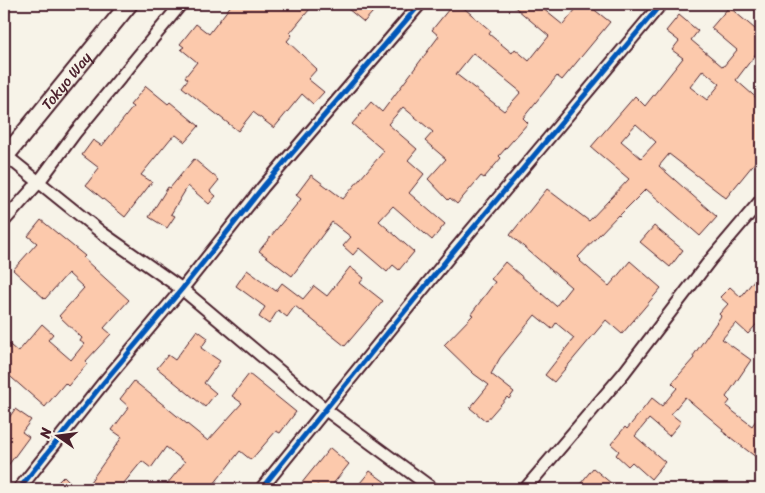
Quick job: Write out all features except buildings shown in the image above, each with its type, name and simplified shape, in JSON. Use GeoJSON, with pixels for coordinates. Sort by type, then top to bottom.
{"type":"FeatureCollection","features":[{"type":"Feature","properties":{"kind":"main road","name":"Tokyo Way"},"geometry":{"type":"LineString","coordinates":[[4,156],[129,4]]}},
{"type":"Feature","properties":{"kind":"street"},"geometry":{"type":"LineString","coordinates":[[4,220],[38,183],[75,133],[181,4]]}},
{"type":"Feature","properties":{"kind":"street"},"geometry":{"type":"LineString","coordinates":[[19,489],[104,382],[182,289],[263,186],[364,72],[420,4]]}},
{"type":"Feature","properties":{"kind":"street"},"geometry":{"type":"LineString","coordinates":[[261,489],[453,252],[661,4]]}},
{"type":"Feature","properties":{"kind":"street"},"geometry":{"type":"LineString","coordinates":[[4,156],[102,233],[182,289],[326,410],[433,489]]}},
{"type":"Feature","properties":{"kind":"street"},"geometry":{"type":"LineString","coordinates":[[525,489],[623,374],[711,259],[761,200]]}},
{"type":"Feature","properties":{"kind":"cycle path"},"geometry":{"type":"LineString","coordinates":[[19,489],[263,187],[420,4]]}},
{"type":"Feature","properties":{"kind":"cycle path"},"geometry":{"type":"LineString","coordinates":[[261,489],[453,252],[661,4]]}}]}
